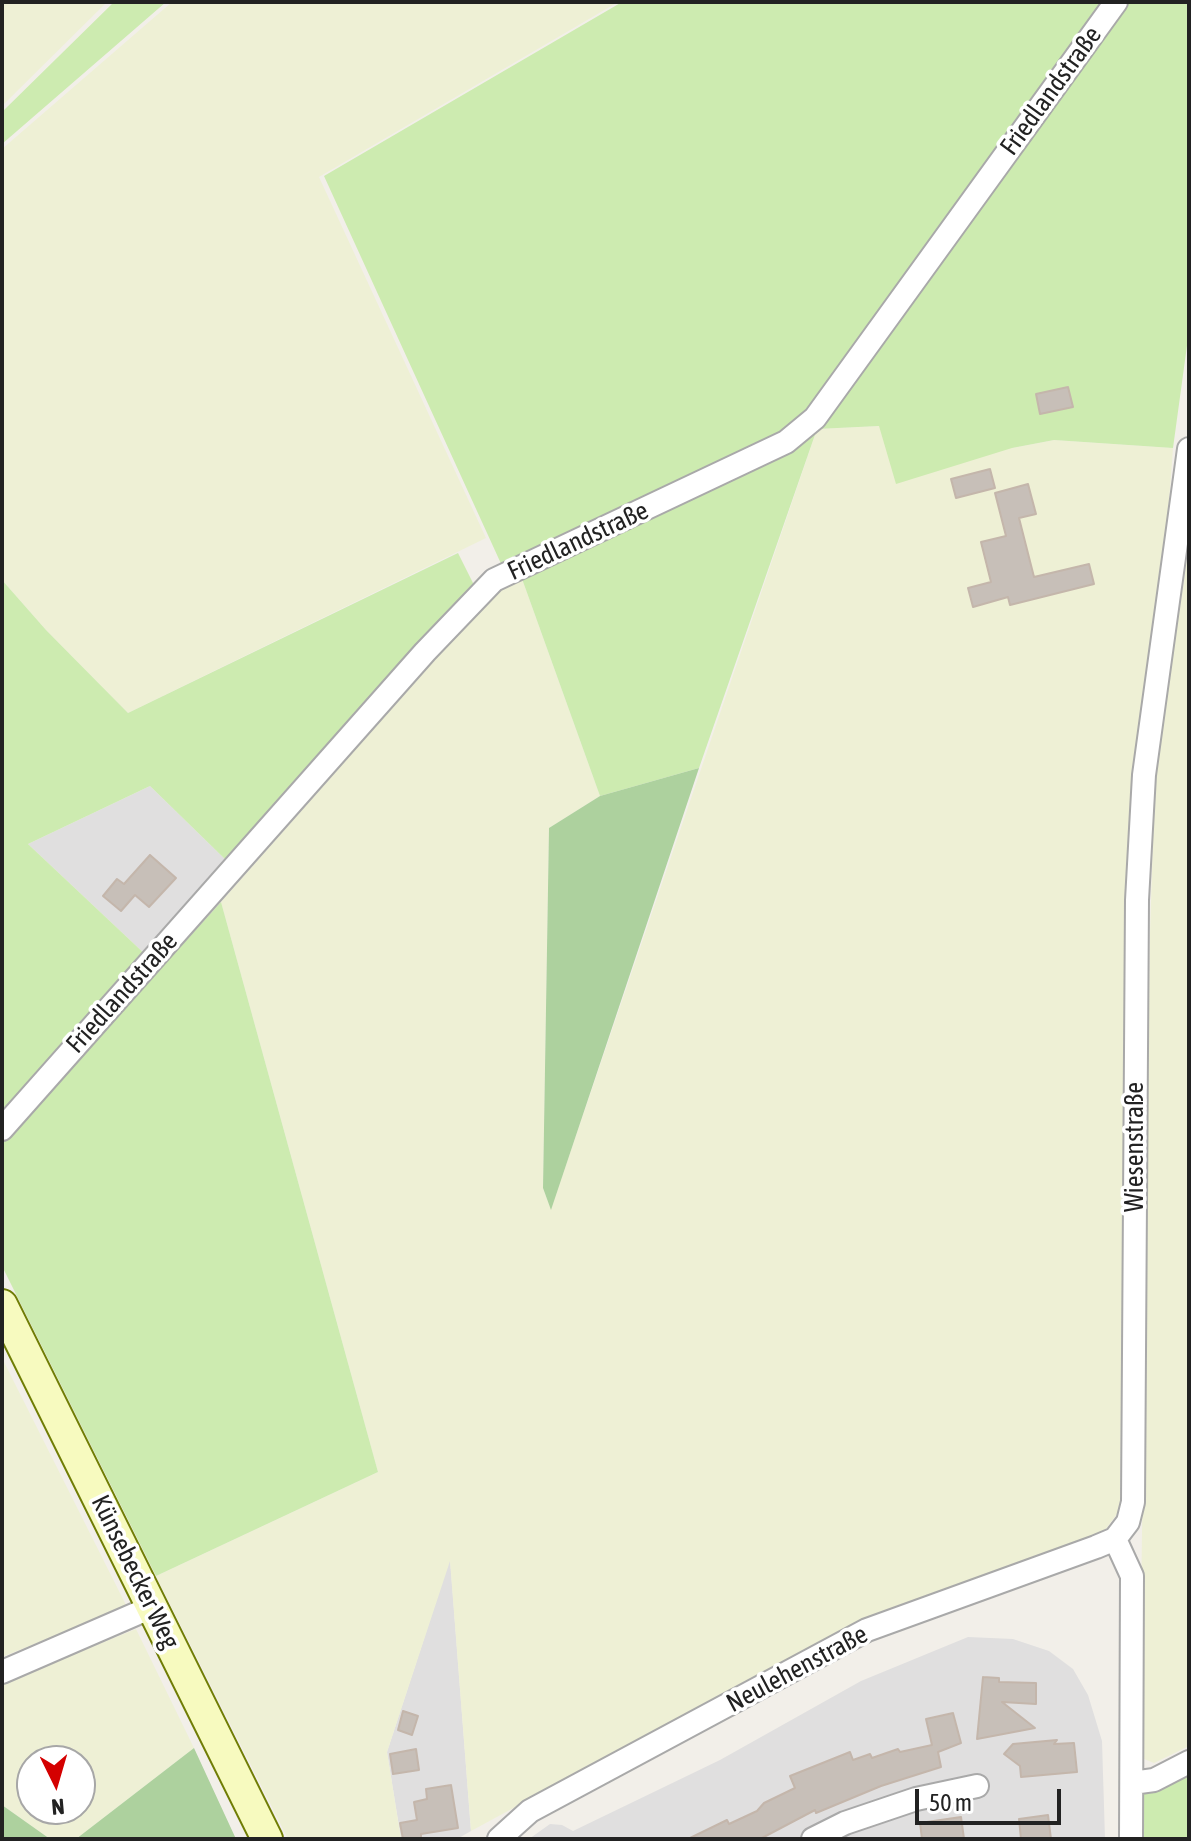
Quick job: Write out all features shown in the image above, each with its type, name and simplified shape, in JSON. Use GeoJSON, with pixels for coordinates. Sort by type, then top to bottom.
{"type":"FeatureCollection","features":[{"type":"Feature","properties":{"kind":"street","name":"Friedlandstraße"},"geometry":{"type":"LineString","coordinates":[[2,1129],[425,652],[494,580],[786,442],[815,418],[1116,2]]}},
{"type":"Feature","properties":{"kind":"street","name":"Wiesenstraße"},"geometry":{"type":"LineString","coordinates":[[1115,1539],[1128,1522],[1133,1502],[1137,900],[1144,775],[1189,449]]}},
{"type":"Feature","properties":{"kind":"street","name":"Künsebecker Weg"},"geometry":{"type":"LineString","coordinates":[[2,1305],[267,1839]]}},
{"type":"Feature","properties":{"kind":"street"},"geometry":{"type":"LineString","coordinates":[[1115,1539],[1132,1576],[1131,1839]]}},
{"type":"Feature","properties":{"kind":"street","name":"Neulehenstraße"},"geometry":{"type":"LineString","coordinates":[[499,1839],[530,1811],[867,1630],[1115,1539]]}},
{"type":"Feature","properties":{"kind":"street"},"geometry":{"type":"LineString","coordinates":[[2,1672],[152,1607]]}},
{"type":"Feature","properties":{"kind":"street"},"geometry":{"type":"LineString","coordinates":[[1132,1783],[1154,1780],[1189,1762]]}},
{"type":"Feature","properties":{"kind":"street"},"geometry":{"type":"LineString","coordinates":[[813,1839],[845,1823],[916,1799],[977,1786]]}},
{"type":"Feature","properties":{"kind":"shaded area"},"geometry":{"type":"Polygon","coordinates":[[[150,786],[230,864],[148,957],[28,844],[150,786]]]}},
{"type":"Feature","properties":{"kind":"shaded area"},"geometry":{"type":"Polygon","coordinates":[[[450,1558],[471,1831],[457,1839],[401,1839],[387,1752],[450,1558]]]}},
{"type":"Feature","properties":{"kind":"shaded area"},"geometry":{"type":"Polygon","coordinates":[[[968,1637],[1013,1639],[1049,1651],[1073,1669],[1088,1695],[1102,1741],[1105,1839],[529,1839],[550,1824],[562,1825],[573,1831],[720,1760],[861,1681],[968,1637]]]}},
{"type":"Feature","properties":{"kind":"green space"},"geometry":{"type":"Polygon","coordinates":[[[2,2],[107,2],[2,106],[2,2]]]}},
{"type":"Feature","properties":{"kind":"green space"},"geometry":{"type":"Polygon","coordinates":[[[114,2],[166,2],[2,144],[2,112],[114,2]]]}},
{"type":"Feature","properties":{"kind":"green space"},"geometry":{"type":"Polygon","coordinates":[[[172,2],[618,2],[319,177],[486,538],[128,713],[46,630],[2,580],[2,149],[172,2]]]}},
{"type":"Feature","properties":{"kind":"green space"},"geometry":{"type":"Polygon","coordinates":[[[622,2],[1102,2],[819,398],[791,429],[503,568],[324,176],[622,2]]]}},
{"type":"Feature","properties":{"kind":"green space"},"geometry":{"type":"Polygon","coordinates":[[[1124,2],[1189,2],[1189,331],[1173,448],[1054,440],[1012,448],[896,484],[879,426],[817,429],[699,768],[600,796],[521,576],[790,450],[1124,2]]]}},
{"type":"Feature","properties":{"kind":"green space"},"geometry":{"type":"Polygon","coordinates":[[[879,426],[1012,448],[1054,440],[1173,448],[1163,582],[1132,776],[1126,900],[1120,1510],[1102,1534],[862,1619],[471,1831],[450,1561],[387,1752],[401,1839],[288,1839],[156,1576],[378,1472],[221,902],[499,587],[521,576],[600,796],[549,828],[543,1188],[551,1209],[817,429],[879,426]]]}},
{"type":"Feature","properties":{"kind":"green space"},"geometry":{"type":"Polygon","coordinates":[[[1189,546],[1189,1746],[1154,1763],[1139,1757],[1150,933],[1155,774],[1189,546]]]}},
{"type":"Feature","properties":{"kind":"green space"},"geometry":{"type":"Polygon","coordinates":[[[458,553],[474,585],[425,652],[230,864],[150,786],[28,844],[148,957],[2,1117],[2,580],[46,630],[128,713],[458,553]]]}},
{"type":"Feature","properties":{"kind":"green space"},"geometry":{"type":"Polygon","coordinates":[[[699,768],[551,1210],[543,1188],[549,828],[600,796],[699,768]]]}},
{"type":"Feature","properties":{"kind":"green space"},"geometry":{"type":"Polygon","coordinates":[[[221,902],[378,1472],[156,1576],[2,1266],[2,1143],[221,902]]]}},
{"type":"Feature","properties":{"kind":"green space"},"geometry":{"type":"Polygon","coordinates":[[[2,1358],[127,1607],[2,1657],[2,1358]]]}},
{"type":"Feature","properties":{"kind":"green space"},"geometry":{"type":"Polygon","coordinates":[[[136,1629],[194,1748],[96,1824],[96,1745],[16,1745],[16,1815],[2,1805],[2,1683],[136,1629]]]}},
{"type":"Feature","properties":{"kind":"green space"},"geometry":{"type":"Polygon","coordinates":[[[194,1748],[236,1839],[76,1839],[194,1748]]]}},
{"type":"Feature","properties":{"kind":"green space"},"geometry":{"type":"Polygon","coordinates":[[[1189,1770],[1189,1839],[1141,1839],[1142,1794],[1189,1770]]]}},
{"type":"Feature","properties":{"kind":"green space"},"geometry":{"type":"Polygon","coordinates":[[[2,1805],[16,1815],[16,1825],[30,1825],[50,1839],[2,1839],[2,1805]]]}},
{"type":"Feature","properties":{"kind":"green space"},"geometry":{"type":"Polygon","coordinates":[[[30,1825],[94,1825],[76,1839],[50,1839],[30,1825]]]}},
{"type":"Feature","properties":{"kind":"building"},"geometry":{"type":"Polygon","coordinates":[[[1068,387],[1073,407],[1040,414],[1036,394],[1068,387]]]}},
{"type":"Feature","properties":{"kind":"building"},"geometry":{"type":"Polygon","coordinates":[[[990,469],[995,488],[956,498],[951,479],[990,469]]]}},
{"type":"Feature","properties":{"kind":"building"},"geometry":{"type":"Polygon","coordinates":[[[1028,484],[1036,514],[1019,518],[1034,577],[1089,564],[1094,584],[1010,605],[1008,597],[973,607],[968,588],[991,582],[981,542],[1006,536],[995,493],[1028,484]]]}},
{"type":"Feature","properties":{"kind":"building"},"geometry":{"type":"Polygon","coordinates":[[[150,855],[176,878],[149,907],[135,895],[121,911],[103,896],[117,879],[124,884],[150,855]]]}},
{"type":"Feature","properties":{"kind":"building"},"geometry":{"type":"Polygon","coordinates":[[[983,1677],[999,1678],[999,1682],[1036,1683],[1036,1704],[1002,1702],[1035,1728],[977,1739],[983,1677]]]}},
{"type":"Feature","properties":{"kind":"building"},"geometry":{"type":"Polygon","coordinates":[[[403,1711],[418,1716],[412,1735],[398,1730],[403,1711]]]}},
{"type":"Feature","properties":{"kind":"building"},"geometry":{"type":"Polygon","coordinates":[[[953,1713],[961,1743],[938,1752],[941,1767],[881,1786],[816,1813],[815,1810],[760,1839],[688,1839],[727,1820],[729,1824],[757,1811],[764,1803],[795,1788],[790,1776],[850,1752],[853,1760],[870,1754],[872,1758],[898,1749],[900,1752],[932,1745],[926,1719],[953,1713]]]}},
{"type":"Feature","properties":{"kind":"building"},"geometry":{"type":"Polygon","coordinates":[[[1057,1740],[1054,1744],[1074,1743],[1077,1772],[1021,1777],[1020,1766],[1004,1754],[1013,1744],[1057,1740]]]}},
{"type":"Feature","properties":{"kind":"building"},"geometry":{"type":"Polygon","coordinates":[[[416,1749],[419,1770],[393,1774],[390,1754],[416,1749]]]}},
{"type":"Feature","properties":{"kind":"building"},"geometry":{"type":"Polygon","coordinates":[[[451,1785],[458,1828],[421,1834],[421,1839],[403,1839],[400,1823],[417,1820],[414,1802],[427,1799],[426,1789],[451,1785]]]}},
{"type":"Feature","properties":{"kind":"building"},"geometry":{"type":"Polygon","coordinates":[[[1048,1815],[1051,1839],[1021,1839],[1019,1819],[1048,1815]]]}},
{"type":"Feature","properties":{"kind":"building"},"geometry":{"type":"Polygon","coordinates":[[[961,1817],[964,1839],[922,1839],[920,1823],[961,1817]]]}}]}
